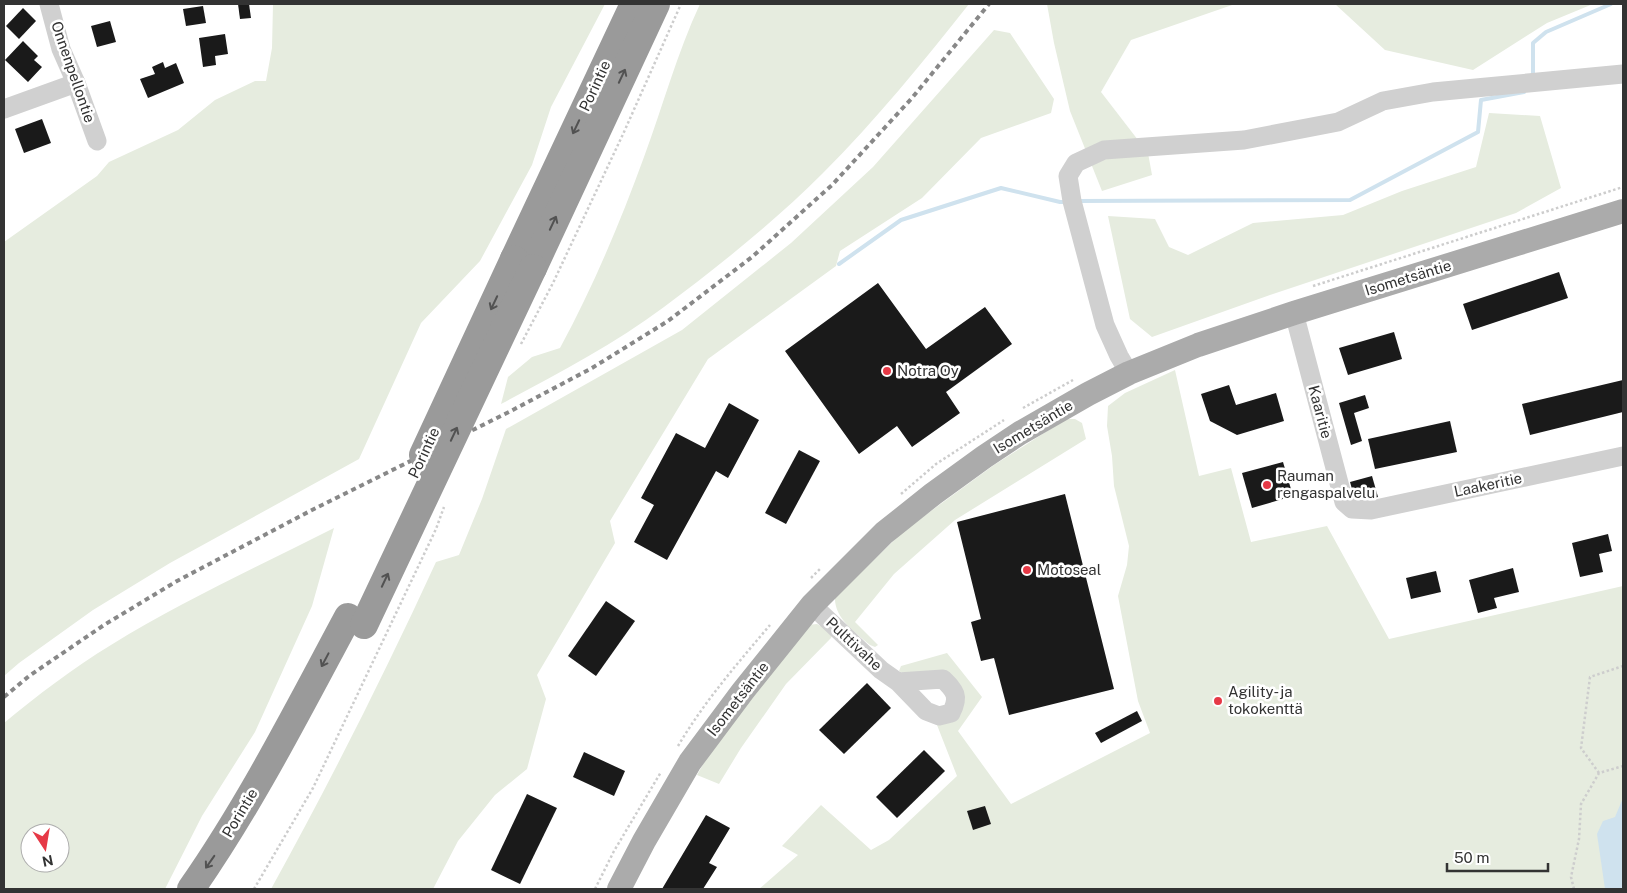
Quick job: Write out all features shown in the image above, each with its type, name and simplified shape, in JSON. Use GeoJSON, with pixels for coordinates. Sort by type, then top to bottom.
{"type":"FeatureCollection","features":[{"type":"Feature","properties":{"kind":"highway","name":"Porintie"},"geometry":{"type":"LineString","coordinates":[[213,889],[286,773],[523,263],[634,4]]}},
{"type":"Feature","properties":{"kind":"highway","name":"Porintie"},"geometry":{"type":"LineString","coordinates":[[523,263],[656,4]]}},
{"type":"Feature","properties":{"kind":"highway","name":"Porintie"},"geometry":{"type":"LineString","coordinates":[[191,889],[218,850],[356,621]]}},
{"type":"Feature","properties":{"kind":"main road","name":"Isometsäntie"},"geometry":{"type":"LineString","coordinates":[[619,889],[690,762],[810,594],[933,494],[1020,433],[1129,373],[1198,345],[1294,313],[1623,211]]}},
{"type":"Feature","properties":{"kind":"street","name":"Onnenpellontie"},"geometry":{"type":"LineString","coordinates":[[49,4],[61,49],[97,141]]}},
{"type":"Feature","properties":{"kind":"street"},"geometry":{"type":"LineString","coordinates":[[1129,373],[1105,325],[1072,202],[1068,176],[1076,163],[1104,150],[1244,140],[1328,124],[1338,122],[1383,101],[1433,92],[1623,74]]}},
{"type":"Feature","properties":{"kind":"street"},"geometry":{"type":"LineString","coordinates":[[4,109],[76,84]]}},
{"type":"Feature","properties":{"kind":"street","name":"Kaaritie"},"geometry":{"type":"LineString","coordinates":[[1294,313],[1344,502],[1352,509]]}},
{"type":"Feature","properties":{"kind":"street","name":"Laakeritie"},"geometry":{"type":"LineString","coordinates":[[1352,509],[1371,510],[1623,456]]}},
{"type":"Feature","properties":{"kind":"street","name":"Pulttivahe"},"geometry":{"type":"LineString","coordinates":[[810,594],[881,670],[898,682]]}},
{"type":"Feature","properties":{"kind":"path"},"geometry":{"type":"LineString","coordinates":[[520,346],[553,283],[624,132],[681,4]]}},
{"type":"Feature","properties":{"kind":"path"},"geometry":{"type":"LineString","coordinates":[[1309,288],[1623,187]]}},
{"type":"Feature","properties":{"kind":"path"},"geometry":{"type":"LineString","coordinates":[[1022,409],[1078,377]]}},
{"type":"Feature","properties":{"kind":"path"},"geometry":{"type":"LineString","coordinates":[[898,496],[936,464],[1006,419]]}},
{"type":"Feature","properties":{"kind":"path"},"geometry":{"type":"LineString","coordinates":[[254,889],[313,788],[436,529],[446,502]]}},
{"type":"Feature","properties":{"kind":"path"},"geometry":{"type":"LineString","coordinates":[[810,594],[820,569]]}},
{"type":"Feature","properties":{"kind":"path"},"geometry":{"type":"LineString","coordinates":[[677,747],[692,722],[729,673],[774,620]]}},
{"type":"Feature","properties":{"kind":"path"},"geometry":{"type":"LineString","coordinates":[[1599,773],[1581,748],[1590,677],[1623,666]]}},
{"type":"Feature","properties":{"kind":"path"},"geometry":{"type":"LineString","coordinates":[[1574,889],[1571,877],[1580,839],[1582,804],[1599,773],[1623,766]]}},
{"type":"Feature","properties":{"kind":"path"},"geometry":{"type":"LineString","coordinates":[[595,889],[614,851],[662,771]]}},
{"type":"Feature","properties":{"kind":"shaded area"},"geometry":{"type":"Polygon","coordinates":[[[273,4],[605,4],[551,107],[532,165],[480,261],[421,323],[359,459],[170,563],[93,610],[19,663],[4,676],[4,242],[97,176],[109,162],[178,130],[215,100],[255,81],[266,81],[272,48],[273,4]]]}},
{"type":"Feature","properties":{"kind":"shaded area"},"geometry":{"type":"Polygon","coordinates":[[[700,4],[969,4],[917,69],[862,132],[823,173],[766,226],[705,276],[645,321],[584,358],[501,404],[508,377],[532,357],[560,348],[572,325],[595,278],[625,206],[651,138],[684,41],[700,4]]]}},
{"type":"Feature","properties":{"kind":"shaded area"},"geometry":{"type":"Polygon","coordinates":[[[1047,4],[1235,4],[1131,40],[1101,92],[1148,153],[1152,175],[1102,191],[1070,111],[1047,4]]]}},
{"type":"Feature","properties":{"kind":"shaded area"},"geometry":{"type":"Polygon","coordinates":[[[1335,4],[1593,4],[1547,23],[1473,70],[1385,50],[1335,4]]]}},
{"type":"Feature","properties":{"kind":"shaded area"},"geometry":{"type":"Polygon","coordinates":[[[994,30],[1010,33],[1054,99],[1051,113],[981,138],[922,198],[840,251],[836,266],[708,359],[610,521],[615,543],[537,675],[546,699],[527,769],[495,795],[458,841],[433,889],[271,889],[356,727],[436,562],[459,555],[482,499],[506,429],[682,330],[791,243],[873,167],[994,30]]]}},
{"type":"Feature","properties":{"kind":"shaded area"},"geometry":{"type":"Polygon","coordinates":[[[1489,113],[1540,116],[1561,188],[1516,213],[1270,295],[1152,337],[1130,319],[1108,216],[1155,219],[1169,247],[1188,255],[1253,223],[1343,215],[1402,191],[1476,167],[1489,113]]]}},
{"type":"Feature","properties":{"kind":"shaded area"},"geometry":{"type":"Polygon","coordinates":[[[1175,370],[1199,476],[1231,468],[1251,542],[1327,526],[1389,639],[1623,586],[1623,889],[759,889],[798,855],[782,846],[821,805],[871,850],[889,840],[957,776],[937,725],[944,723],[963,693],[904,674],[899,671],[901,666],[947,653],[982,697],[958,731],[1011,804],[1150,733],[1138,701],[1118,596],[1127,565],[1129,546],[1114,486],[1107,426],[1108,406],[1125,393],[1175,370]]]}},
{"type":"Feature","properties":{"kind":"shaded area"},"geometry":{"type":"Polygon","coordinates":[[[1066,419],[1075,419],[1082,423],[1086,439],[955,520],[894,574],[855,622],[878,645],[875,647],[870,645],[846,624],[838,612],[835,597],[905,530],[994,465],[1066,419]]]}},
{"type":"Feature","properties":{"kind":"shaded area"},"geometry":{"type":"Polygon","coordinates":[[[334,528],[312,606],[255,732],[202,816],[165,889],[4,889],[4,723],[83,663],[138,629],[334,528]]]}},
{"type":"Feature","properties":{"kind":"shaded area"},"geometry":{"type":"Polygon","coordinates":[[[817,624],[833,633],[831,638],[786,684],[741,748],[719,784],[697,775],[718,738],[807,625],[817,624]]]}},
{"type":"Feature","properties":{"kind":"water"},"geometry":{"type":"Polygon","coordinates":[[[1623,798],[1623,889],[1605,889],[1597,834],[1603,821],[1615,817],[1623,798]]]}},
{"type":"Feature","properties":{"kind":"building"},"geometry":{"type":"Polygon","coordinates":[[[238,4],[249,4],[251,18],[240,19],[238,4]]]}},
{"type":"Feature","properties":{"kind":"building"},"geometry":{"type":"Polygon","coordinates":[[[203,6],[206,23],[186,26],[183,9],[203,6]]]}},
{"type":"Feature","properties":{"kind":"building"},"geometry":{"type":"Polygon","coordinates":[[[23,8],[36,21],[19,39],[6,26],[23,8]]]}},
{"type":"Feature","properties":{"kind":"building"},"geometry":{"type":"Polygon","coordinates":[[[110,21],[116,42],[97,47],[91,26],[110,21]]]}},
{"type":"Feature","properties":{"kind":"building"},"geometry":{"type":"Polygon","coordinates":[[[225,34],[228,54],[215,56],[216,65],[203,67],[199,38],[225,34]]]}},
{"type":"Feature","properties":{"kind":"building"},"geometry":{"type":"Polygon","coordinates":[[[23,41],[38,56],[34,60],[42,67],[28,82],[5,60],[23,41]]]}},
{"type":"Feature","properties":{"kind":"building"},"geometry":{"type":"Polygon","coordinates":[[[163,62],[165,68],[176,63],[184,83],[148,98],[140,79],[155,74],[152,67],[163,62]]]}},
{"type":"Feature","properties":{"kind":"building"},"geometry":{"type":"Polygon","coordinates":[[[42,119],[51,143],[24,153],[15,129],[42,119]]]}},
{"type":"Feature","properties":{"kind":"building"},"geometry":{"type":"Polygon","coordinates":[[[1559,272],[1568,298],[1472,330],[1463,304],[1559,272]]]}},
{"type":"Feature","properties":{"kind":"building","name":"Notra Oy"},"geometry":{"type":"Polygon","coordinates":[[[878,283],[926,349],[985,307],[1012,344],[946,392],[960,413],[912,447],[897,426],[859,454],[785,351],[878,283]]]}},
{"type":"Feature","properties":{"kind":"building"},"geometry":{"type":"Polygon","coordinates":[[[1394,332],[1402,359],[1348,375],[1339,348],[1394,332]]]}},
{"type":"Feature","properties":{"kind":"building"},"geometry":{"type":"Polygon","coordinates":[[[1623,380],[1623,412],[1530,435],[1522,404],[1623,380]]]}},
{"type":"Feature","properties":{"kind":"building"},"geometry":{"type":"Polygon","coordinates":[[[1229,385],[1236,405],[1276,393],[1284,421],[1237,435],[1210,421],[1201,394],[1229,385]]]}},
{"type":"Feature","properties":{"kind":"building"},"geometry":{"type":"Polygon","coordinates":[[[1365,395],[1369,408],[1354,413],[1362,441],[1351,445],[1339,403],[1365,395]]]}},
{"type":"Feature","properties":{"kind":"building"},"geometry":{"type":"Polygon","coordinates":[[[729,403],[759,420],[728,478],[716,471],[667,560],[634,542],[654,505],[641,498],[676,433],[705,448],[729,403]]]}},
{"type":"Feature","properties":{"kind":"building"},"geometry":{"type":"Polygon","coordinates":[[[1450,421],[1457,452],[1375,469],[1368,439],[1450,421]]]}},
{"type":"Feature","properties":{"kind":"building"},"geometry":{"type":"Polygon","coordinates":[[[799,450],[820,461],[786,524],[765,513],[799,450]]]}},
{"type":"Feature","properties":{"kind":"building","name":"Rauman rengaspalvelu"},"geometry":{"type":"Polygon","coordinates":[[[1283,462],[1293,496],[1252,508],[1242,473],[1283,462]]]}},
{"type":"Feature","properties":{"kind":"building"},"geometry":{"type":"Polygon","coordinates":[[[1372,476],[1378,497],[1370,499],[1356,498],[1350,482],[1372,476]]]}},
{"type":"Feature","properties":{"kind":"building","name":"Motoseal"},"geometry":{"type":"Polygon","coordinates":[[[1065,494],[1114,689],[1009,715],[994,658],[981,661],[971,622],[981,619],[957,522],[1065,494]]]}},
{"type":"Feature","properties":{"kind":"building"},"geometry":{"type":"Polygon","coordinates":[[[1608,534],[1612,551],[1599,554],[1603,572],[1580,577],[1572,543],[1608,534]]]}},
{"type":"Feature","properties":{"kind":"building"},"geometry":{"type":"Polygon","coordinates":[[[1513,568],[1519,592],[1494,598],[1497,608],[1478,613],[1469,580],[1513,568]]]}},
{"type":"Feature","properties":{"kind":"building"},"geometry":{"type":"Polygon","coordinates":[[[1436,571],[1441,592],[1411,599],[1406,578],[1436,571]]]}},
{"type":"Feature","properties":{"kind":"building"},"geometry":{"type":"Polygon","coordinates":[[[606,601],[635,621],[596,676],[568,656],[606,601]]]}},
{"type":"Feature","properties":{"kind":"building"},"geometry":{"type":"Polygon","coordinates":[[[867,683],[891,708],[844,754],[819,730],[867,683]]]}},
{"type":"Feature","properties":{"kind":"building"},"geometry":{"type":"Polygon","coordinates":[[[1137,711],[1142,721],[1101,743],[1095,733],[1137,711]]]}},
{"type":"Feature","properties":{"kind":"building"},"geometry":{"type":"Polygon","coordinates":[[[924,750],[945,771],[897,818],[876,797],[924,750]]]}},
{"type":"Feature","properties":{"kind":"building"},"geometry":{"type":"Polygon","coordinates":[[[584,752],[625,771],[614,796],[573,777],[584,752]]]}},
{"type":"Feature","properties":{"kind":"building"},"geometry":{"type":"Polygon","coordinates":[[[527,794],[557,808],[520,884],[491,870],[527,794]]]}},
{"type":"Feature","properties":{"kind":"building"},"geometry":{"type":"Polygon","coordinates":[[[985,806],[991,824],[973,830],[967,811],[985,806]]]}},
{"type":"Feature","properties":{"kind":"building"},"geometry":{"type":"Polygon","coordinates":[[[706,815],[730,828],[709,863],[717,867],[703,889],[662,889],[706,815]]]}},
{"type":"Feature","properties":{"kind":"waterway"},"geometry":{"type":"LineString","coordinates":[[1533,78],[1533,43],[1546,32],[1611,4]]}},
{"type":"Feature","properties":{"kind":"waterway"},"geometry":{"type":"LineString","coordinates":[[1077,201],[1350,200],[1478,132],[1481,100],[1524,92]]}},
{"type":"Feature","properties":{"kind":"waterway"},"geometry":{"type":"LineString","coordinates":[[839,264],[901,220],[1001,188],[1060,202],[1068,202]]}},
{"type":"Feature","properties":{"kind":"railway"},"geometry":{"type":"LineString","coordinates":[[4,697],[29,676],[104,625],[177,581],[312,510],[509,412],[592,368],[668,321],[752,257],[832,185],[912,98],[989,4]]}},
{"type":"Feature","properties":{"kind":"place","name":"Notra Oy"},"geometry":{"type":"Point","coordinates":[887,371]}},
{"type":"Feature","properties":{"kind":"place","name":"Rauman rengaspalvelu"},"geometry":{"type":"Point","coordinates":[1267,485]}},
{"type":"Feature","properties":{"kind":"place","name":"Motoseal"},"geometry":{"type":"Point","coordinates":[1027,570]}},
{"type":"Feature","properties":{"kind":"place","name":"Agility- ja tokokenttä"},"geometry":{"type":"Point","coordinates":[1218,701]}}]}
